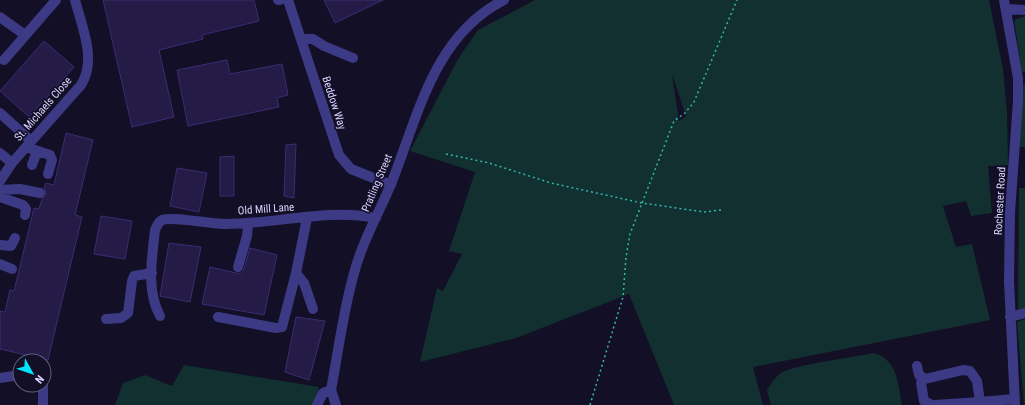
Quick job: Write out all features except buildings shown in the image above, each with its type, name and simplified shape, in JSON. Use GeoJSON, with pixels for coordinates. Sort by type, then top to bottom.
{"type":"FeatureCollection","features":[{"type":"Feature","properties":{"kind":"street"},"geometry":{"type":"LineString","coordinates":[[4,60],[56,0]]}},
{"type":"Feature","properties":{"kind":"street","name":"St. Michaels Close"},"geometry":{"type":"LineString","coordinates":[[0,181],[12,163],[81,85],[87,75],[88,60],[86,42],[75,0]]}},
{"type":"Feature","properties":{"kind":"street","name":"Beddow Way"},"geometry":{"type":"LineString","coordinates":[[288,0],[339,155],[352,169],[391,185]]}},
{"type":"Feature","properties":{"kind":"street","name":"Pratling Street"},"geometry":{"type":"LineString","coordinates":[[336,405],[331,390],[352,278],[360,253],[391,185],[429,83],[441,59],[460,33],[487,10],[504,0]]}},
{"type":"Feature","properties":{"kind":"street"},"geometry":{"type":"LineString","coordinates":[[1005,4],[1025,10]]}},
{"type":"Feature","properties":{"kind":"street","name":"Rochester Road"},"geometry":{"type":"LineString","coordinates":[[1005,4],[1018,78],[1018,101],[1010,212],[1008,281],[1015,402]]}},
{"type":"Feature","properties":{"kind":"street"},"geometry":{"type":"LineString","coordinates":[[0,17],[25,35]]}},
{"type":"Feature","properties":{"kind":"street"},"geometry":{"type":"LineString","coordinates":[[301,39],[313,39],[324,46],[353,58]]}},
{"type":"Feature","properties":{"kind":"street"},"geometry":{"type":"LineString","coordinates":[[0,113],[28,144],[37,151],[51,158],[48,174]]}},
{"type":"Feature","properties":{"kind":"street"},"geometry":{"type":"LineString","coordinates":[[32,165],[37,151]]}},
{"type":"Feature","properties":{"kind":"street"},"geometry":{"type":"LineString","coordinates":[[0,153],[12,163]]}},
{"type":"Feature","properties":{"kind":"street"},"geometry":{"type":"LineString","coordinates":[[0,190],[20,189],[40,193]]}},
{"type":"Feature","properties":{"kind":"street"},"geometry":{"type":"LineString","coordinates":[[0,197],[23,205],[26,209],[25,215]]}},
{"type":"Feature","properties":{"kind":"street","name":"Old Mill Lane"},"geometry":{"type":"LineString","coordinates":[[152,273],[156,230],[158,223],[162,220],[213,224],[248,224],[345,214],[376,218]]}},
{"type":"Feature","properties":{"kind":"street"},"geometry":{"type":"LineString","coordinates":[[218,318],[276,328],[282,327],[296,273],[307,218]]}},
{"type":"Feature","properties":{"kind":"street"},"geometry":{"type":"LineString","coordinates":[[238,267],[247,236],[248,224]]}},
{"type":"Feature","properties":{"kind":"street"},"geometry":{"type":"LineString","coordinates":[[0,245],[11,246],[15,238]]}},
{"type":"Feature","properties":{"kind":"street"},"geometry":{"type":"LineString","coordinates":[[0,264],[12,269]]}},
{"type":"Feature","properties":{"kind":"street"},"geometry":{"type":"LineString","coordinates":[[106,319],[121,318],[128,314],[134,276],[152,273],[156,307],[160,316]]}},
{"type":"Feature","properties":{"kind":"street"},"geometry":{"type":"LineString","coordinates":[[296,273],[304,283],[313,309]]}},
{"type":"Feature","properties":{"kind":"street"},"geometry":{"type":"LineString","coordinates":[[1010,317],[1025,313]]}},
{"type":"Feature","properties":{"kind":"street"},"geometry":{"type":"LineString","coordinates":[[917,366],[919,375],[925,379],[963,370],[970,371],[976,381],[980,402]]}},
{"type":"Feature","properties":{"kind":"street"},"geometry":{"type":"LineString","coordinates":[[0,378],[12,376]]}},
{"type":"Feature","properties":{"kind":"street"},"geometry":{"type":"LineString","coordinates":[[921,383],[924,401],[932,405]]}},
{"type":"Feature","properties":{"kind":"street"},"geometry":{"type":"LineString","coordinates":[[317,405],[323,393],[331,390]]}},
{"type":"Feature","properties":{"kind":"street"},"geometry":{"type":"LineString","coordinates":[[43,393],[43,405]]}},
{"type":"Feature","properties":{"kind":"street"},"geometry":{"type":"LineString","coordinates":[[935,405],[980,402],[1015,402]]}},
{"type":"Feature","properties":{"kind":"path"},"geometry":{"type":"LineString","coordinates":[[590,405],[623,297],[626,257],[630,234],[674,121],[685,113],[694,102],[737,0]]}},
{"type":"Feature","properties":{"kind":"path"},"geometry":{"type":"LineString","coordinates":[[446,154],[489,163],[552,183],[642,203],[704,212],[721,210]]}},
{"type":"Feature","properties":{"kind":"green space"},"geometry":{"type":"Polygon","coordinates":[[[535,0],[989,0],[1003,69],[1007,112],[1008,165],[988,166],[992,213],[971,216],[966,201],[943,206],[956,247],[972,244],[990,320],[753,367],[763,405],[674,405],[629,294],[516,338],[420,362],[437,288],[443,291],[462,254],[449,251],[475,172],[410,151],[458,59],[478,30],[535,0]],[[672,74],[679,121],[686,116],[672,74]]]}},
{"type":"Feature","properties":{"kind":"green space"},"geometry":{"type":"Polygon","coordinates":[[[1025,16],[1025,72],[1022,72],[1014,20],[1025,16]]]}},
{"type":"Feature","properties":{"kind":"green space"},"geometry":{"type":"Polygon","coordinates":[[[1023,85],[1025,85],[1025,147],[1019,147],[1023,85]]]}},
{"type":"Feature","properties":{"kind":"green space"},"geometry":{"type":"Polygon","coordinates":[[[1019,188],[1025,188],[1025,308],[1018,310],[1019,188]]]}},
{"type":"Feature","properties":{"kind":"green space"},"geometry":{"type":"Polygon","coordinates":[[[1025,319],[1025,405],[1024,405],[1017,322],[1025,319]]]}},
{"type":"Feature","properties":{"kind":"green space"},"geometry":{"type":"Polygon","coordinates":[[[873,353],[888,361],[892,367],[898,381],[902,405],[771,405],[767,390],[781,373],[811,364],[873,353]]]}},
{"type":"Feature","properties":{"kind":"green space"},"geometry":{"type":"Polygon","coordinates":[[[184,365],[319,387],[314,405],[115,405],[123,383],[145,375],[172,386],[184,365]]]}}]}
